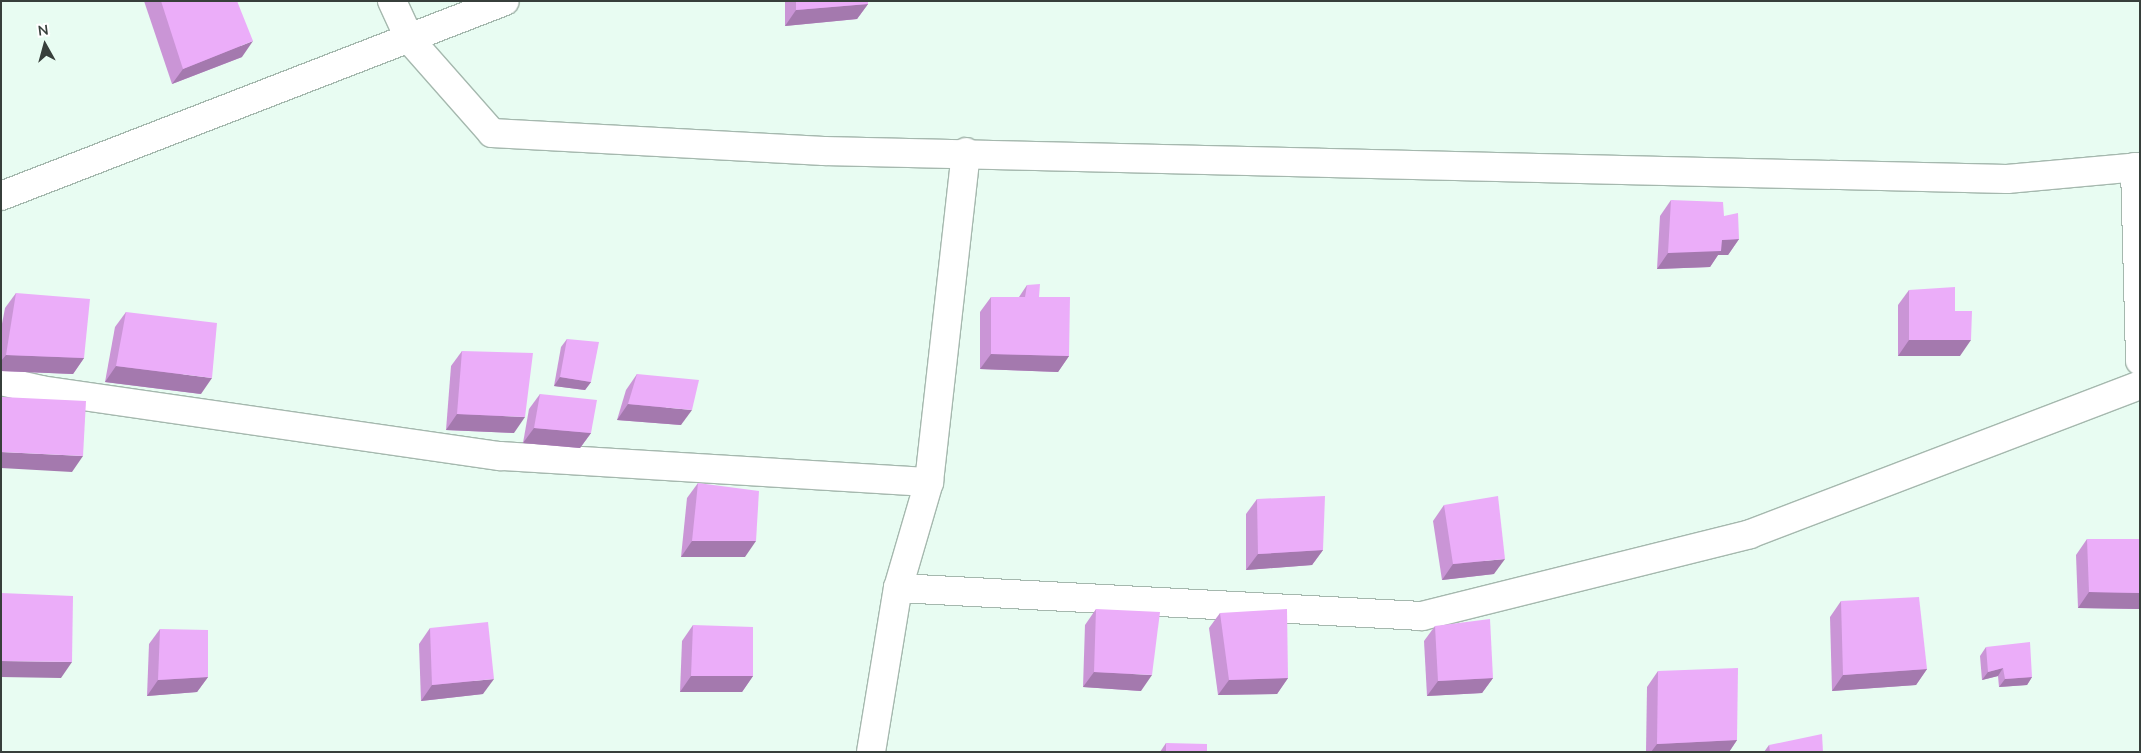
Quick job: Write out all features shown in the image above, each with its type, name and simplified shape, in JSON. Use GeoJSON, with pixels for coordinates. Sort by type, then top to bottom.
{"type":"FeatureCollection","features":[{"type":"Feature","properties":{"kind":"street"},"geometry":{"type":"LineString","coordinates":[[392,1],[410,40],[492,133],[824,151],[966,152],[2007,180],[2137,167],[2140,361]]}},
{"type":"Feature","properties":{"kind":"street"},"geometry":{"type":"LineString","coordinates":[[1,196],[410,40],[505,1]]}},
{"type":"Feature","properties":{"kind":"street"},"geometry":{"type":"LineString","coordinates":[[871,752],[898,588],[929,482],[966,152]]}},
{"type":"Feature","properties":{"kind":"street"},"geometry":{"type":"LineString","coordinates":[[1,381],[41,390],[501,456],[929,482]]}},
{"type":"Feature","properties":{"kind":"street"},"geometry":{"type":"LineString","coordinates":[[898,588],[1422,616],[1750,534],[2140,385]]}},
{"type":"Feature","properties":{"kind":"building"},"geometry":{"type":"Polygon","coordinates":[[[161,1],[237,1],[253,41],[183,69],[161,1]]]}},
{"type":"Feature","properties":{"kind":"building"},"geometry":{"type":"Polygon","coordinates":[[[796,1],[868,1],[868,4],[796,10],[796,1]]]}},
{"type":"Feature","properties":{"kind":"building"},"geometry":{"type":"Polygon","coordinates":[[[1671,200],[1723,202],[1724,216],[1738,213],[1739,239],[1722,240],[1721,251],[1668,253],[1671,200]]]}},
{"type":"Feature","properties":{"kind":"building"},"geometry":{"type":"Polygon","coordinates":[[[1040,284],[1039,297],[1070,297],[1069,356],[991,354],[991,297],[1025,297],[1027,285],[1040,284]]]}},
{"type":"Feature","properties":{"kind":"building"},"geometry":{"type":"Polygon","coordinates":[[[1955,287],[1955,311],[1972,311],[1971,340],[1909,340],[1909,290],[1955,287]]]}},
{"type":"Feature","properties":{"kind":"building"},"geometry":{"type":"Polygon","coordinates":[[[16,293],[90,299],[84,358],[6,355],[16,293]]]}},
{"type":"Feature","properties":{"kind":"building"},"geometry":{"type":"Polygon","coordinates":[[[126,312],[217,323],[212,378],[116,366],[126,312]]]}},
{"type":"Feature","properties":{"kind":"building"},"geometry":{"type":"Polygon","coordinates":[[[567,339],[599,342],[591,382],[560,377],[567,339]]]}},
{"type":"Feature","properties":{"kind":"building"},"geometry":{"type":"Polygon","coordinates":[[[462,351],[533,353],[525,417],[457,414],[462,351]]]}},
{"type":"Feature","properties":{"kind":"building"},"geometry":{"type":"Polygon","coordinates":[[[637,374],[699,380],[692,410],[628,404],[637,374]]]}},
{"type":"Feature","properties":{"kind":"building"},"geometry":{"type":"Polygon","coordinates":[[[540,394],[597,400],[591,433],[534,428],[540,394]]]}},
{"type":"Feature","properties":{"kind":"building"},"geometry":{"type":"Polygon","coordinates":[[[2,397],[86,401],[83,456],[1,452],[2,397]]]}},
{"type":"Feature","properties":{"kind":"building"},"geometry":{"type":"Polygon","coordinates":[[[698,483],[759,491],[756,541],[692,541],[698,483]]]}},
{"type":"Feature","properties":{"kind":"building"},"geometry":{"type":"Polygon","coordinates":[[[1325,496],[1323,550],[1258,554],[1257,499],[1325,496]]]}},
{"type":"Feature","properties":{"kind":"building"},"geometry":{"type":"Polygon","coordinates":[[[1498,496],[1505,559],[1453,564],[1444,505],[1498,496]]]}},
{"type":"Feature","properties":{"kind":"building"},"geometry":{"type":"Polygon","coordinates":[[[2087,539],[2140,539],[2140,593],[2089,592],[2087,539]]]}},
{"type":"Feature","properties":{"kind":"building"},"geometry":{"type":"Polygon","coordinates":[[[1,593],[73,596],[72,662],[1,661],[1,593]]]}},
{"type":"Feature","properties":{"kind":"building"},"geometry":{"type":"Polygon","coordinates":[[[1919,597],[1927,669],[1843,675],[1841,601],[1919,597]]]}},
{"type":"Feature","properties":{"kind":"building"},"geometry":{"type":"Polygon","coordinates":[[[1096,609],[1160,612],[1152,675],[1094,672],[1096,609]]]}},
{"type":"Feature","properties":{"kind":"building"},"geometry":{"type":"Polygon","coordinates":[[[1287,609],[1288,678],[1229,680],[1220,613],[1287,609]]]}},
{"type":"Feature","properties":{"kind":"building"},"geometry":{"type":"Polygon","coordinates":[[[1490,619],[1493,678],[1438,681],[1435,626],[1490,619]]]}},
{"type":"Feature","properties":{"kind":"building"},"geometry":{"type":"Polygon","coordinates":[[[488,622],[494,679],[432,685],[430,628],[488,622]]]}},
{"type":"Feature","properties":{"kind":"building"},"geometry":{"type":"Polygon","coordinates":[[[693,625],[753,627],[753,676],[691,676],[693,625]]]}},
{"type":"Feature","properties":{"kind":"building"},"geometry":{"type":"Polygon","coordinates":[[[160,629],[208,630],[208,677],[158,680],[160,629]]]}},
{"type":"Feature","properties":{"kind":"building"},"geometry":{"type":"Polygon","coordinates":[[[2030,642],[2032,677],[2005,679],[2003,668],[1988,672],[1986,647],[2030,642]]]}},
{"type":"Feature","properties":{"kind":"building"},"geometry":{"type":"Polygon","coordinates":[[[1738,668],[1737,740],[1657,744],[1658,671],[1738,668]]]}},
{"type":"Feature","properties":{"kind":"building"},"geometry":{"type":"Polygon","coordinates":[[[1822,734],[1823,752],[1770,752],[1769,745],[1822,734]]]}},
{"type":"Feature","properties":{"kind":"building"},"geometry":{"type":"Polygon","coordinates":[[[1166,743],[1207,744],[1207,752],[1166,752],[1166,743]]]}}]}
